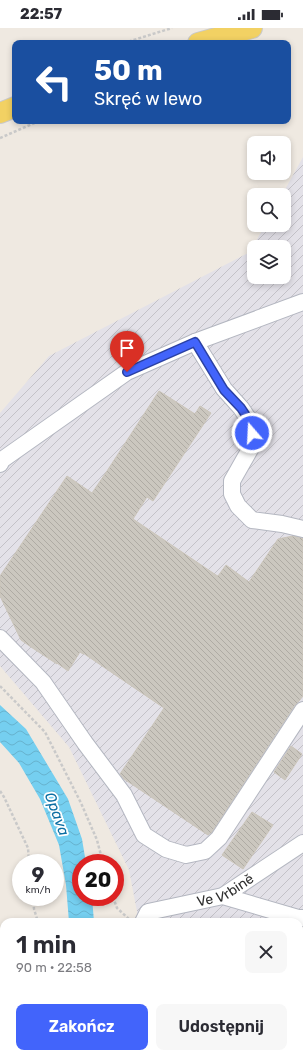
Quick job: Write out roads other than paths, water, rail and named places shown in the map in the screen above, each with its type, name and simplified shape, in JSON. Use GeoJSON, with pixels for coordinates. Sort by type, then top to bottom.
{"type":"FeatureCollection","features":[{"type":"Feature","properties":{"kind":"main road"},"geometry":{"type":"LineString","coordinates":[[209,40],[252,28]]}},
{"type":"Feature","properties":{"kind":"main road"},"geometry":{"type":"LineString","coordinates":[[0,113],[12,108]]}},
{"type":"Feature","properties":{"kind":"street"},"geometry":{"type":"LineString","coordinates":[[0,464],[2,460],[127,372],[195,342],[303,302]]}},
{"type":"Feature","properties":{"kind":"street"},"geometry":{"type":"LineString","coordinates":[[195,342],[224,390],[241,408],[251,423],[253,444],[232,481],[232,494],[238,506],[252,520],[282,524],[303,529]]}},
{"type":"Feature","properties":{"kind":"street"},"geometry":{"type":"LineString","coordinates":[[0,638],[42,682],[124,795],[144,834],[166,849],[186,855],[205,852],[219,838],[303,710]]}},
{"type":"Feature","properties":{"kind":"street","name":"Ve Vrbině"},"geometry":{"type":"LineString","coordinates":[[145,918],[148,912],[224,896],[303,843]]}},
{"type":"Feature","properties":{"kind":"street"},"geometry":{"type":"LineString","coordinates":[[224,896],[298,918],[303,918]]}},
{"type":"Feature","properties":{"kind":"water","name":"Opava"},"geometry":{"type":"Polygon","coordinates":[[[0,705],[26,729],[68,799],[82,839],[84,854],[72,854],[72,906],[93,906],[94,918],[69,918],[64,874],[64,854],[61,854],[59,845],[40,799],[19,763],[0,742],[0,705]]]}}]}
